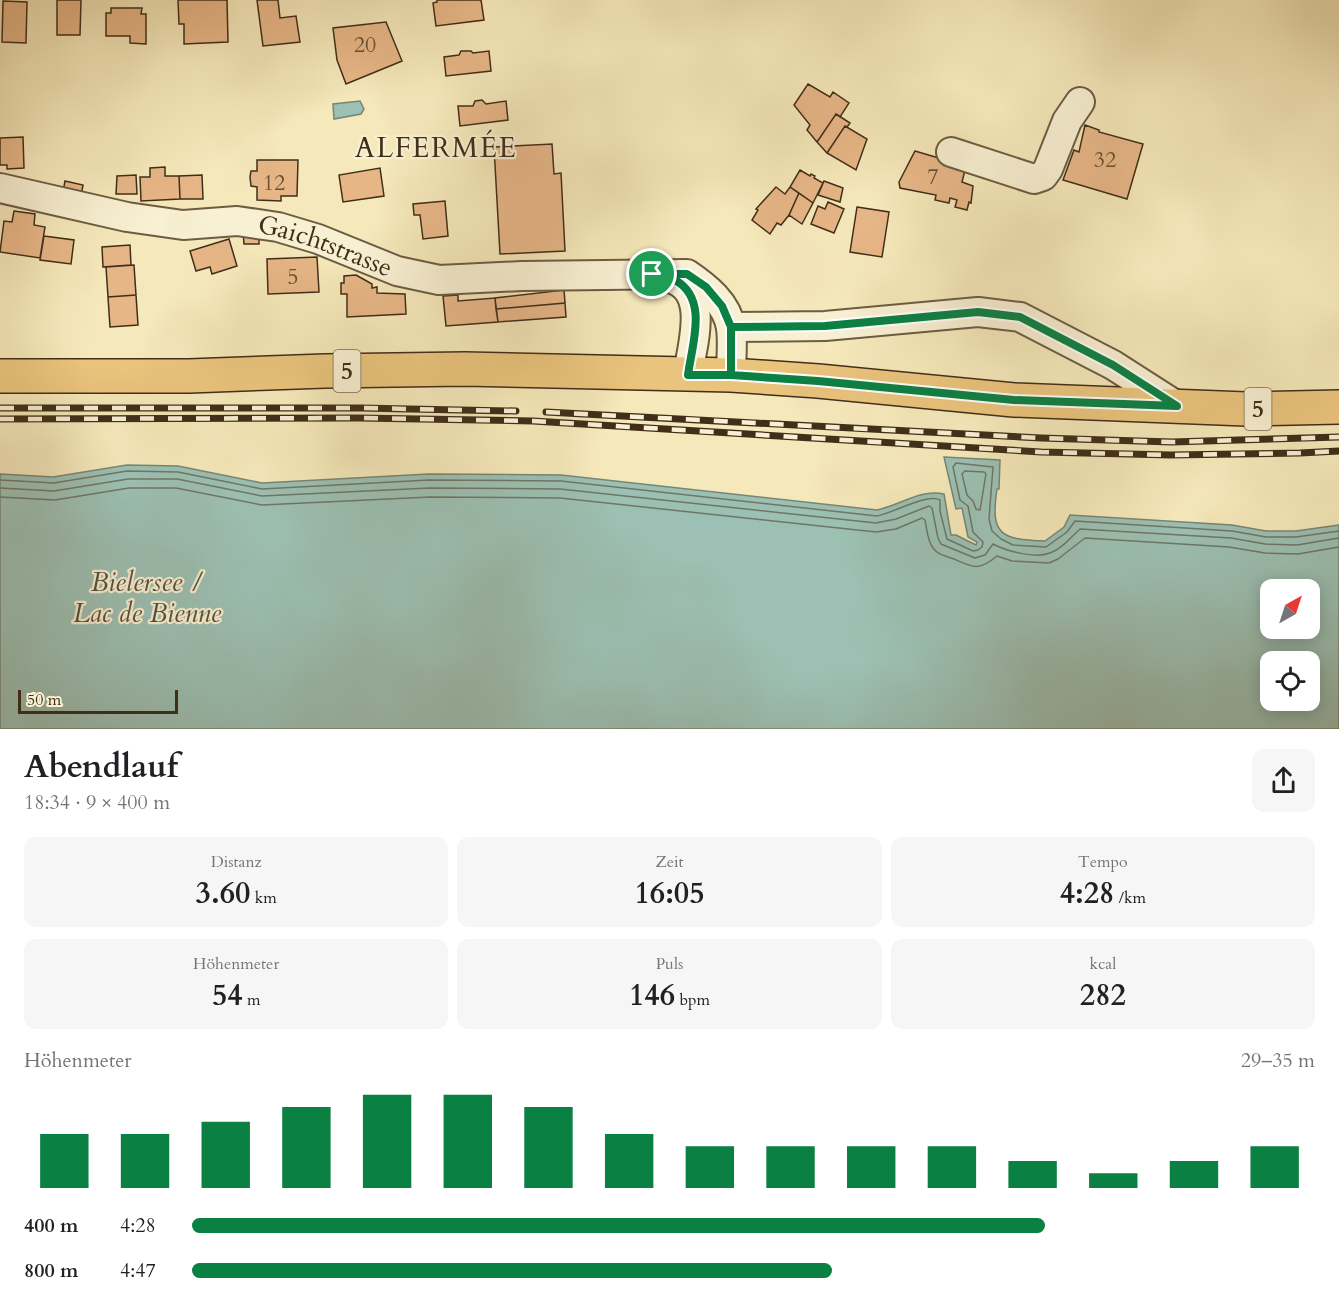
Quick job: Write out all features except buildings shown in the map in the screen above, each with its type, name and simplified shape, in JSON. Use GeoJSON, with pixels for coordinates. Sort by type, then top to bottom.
{"type":"FeatureCollection","features":[{"type":"Feature","properties":{"kind":"main road","name":"5"},"geometry":{"type":"LineString","coordinates":[[3,376],[189,376],[465,369],[731,375],[1014,400],[1246,409],[1339,407]]}},
{"type":"Feature","properties":{"kind":"street"},"geometry":{"type":"LineString","coordinates":[[951,152],[1034,179],[1043,176],[1067,121],[1080,102]]}},
{"type":"Feature","properties":{"kind":"street","name":"Gaichtstrasse"},"geometry":{"type":"LineString","coordinates":[[0,188],[126,217],[183,225],[237,221],[278,227],[318,239],[397,271],[439,280],[687,274],[706,287],[722,306],[731,327],[731,375]]}},
{"type":"Feature","properties":{"kind":"street","name":"Gaichtstrasse"},"geometry":{"type":"LineString","coordinates":[[652,274],[674,279],[688,291],[696,308],[696,325],[688,375]]}},
{"type":"Feature","properties":{"kind":"street"},"geometry":{"type":"LineString","coordinates":[[731,327],[825,326],[978,312],[1020,317],[1113,365],[1177,406]]}},
{"type":"Feature","properties":{"kind":"water"},"geometry":{"type":"Polygon","coordinates":[[[360,101],[364,109],[361,114],[334,119],[333,104],[360,101]]]}},
{"type":"Feature","properties":{"kind":"water","name":"Bielersee / Lac de Bienne"},"geometry":{"type":"Polygon","coordinates":[[[944,457],[1000,460],[995,517],[1002,532],[1018,539],[1045,541],[1064,527],[1070,515],[1232,525],[1266,531],[1296,531],[1339,525],[1339,729],[0,729],[0,474],[53,477],[127,465],[178,466],[262,483],[429,474],[561,475],[877,510],[935,493],[944,494],[951,535],[956,535],[976,545],[977,542],[968,537],[962,508],[956,509],[944,457]]]}},
{"type":"Feature","properties":{"kind":"railway"},"geometry":{"type":"LineString","coordinates":[[0,408],[360,408],[516,411]]}},
{"type":"Feature","properties":{"kind":"railway"},"geometry":{"type":"LineString","coordinates":[[546,412],[1041,438],[1172,442],[1339,437]]}},
{"type":"Feature","properties":{"kind":"railway"},"geometry":{"type":"LineString","coordinates":[[0,419],[359,418],[533,421],[1041,452],[1171,455],[1339,451]]}},
{"type":"Feature","properties":{"kind":"district","name":"ALFERMÉE"},"geometry":{"type":"Point","coordinates":[436,147]}},
{"type":"Feature","properties":{"kind":"route"},"geometry":{"type":"LineString","coordinates":[[652,274],[674,279],[688,291],[696,308],[696,325],[688,375],[731,375],[731,327],[825,326],[978,312],[1020,317],[1113,365],[1177,406],[1014,400],[731,375],[731,327],[722,306],[706,287],[687,274],[652,274]]}}]}
